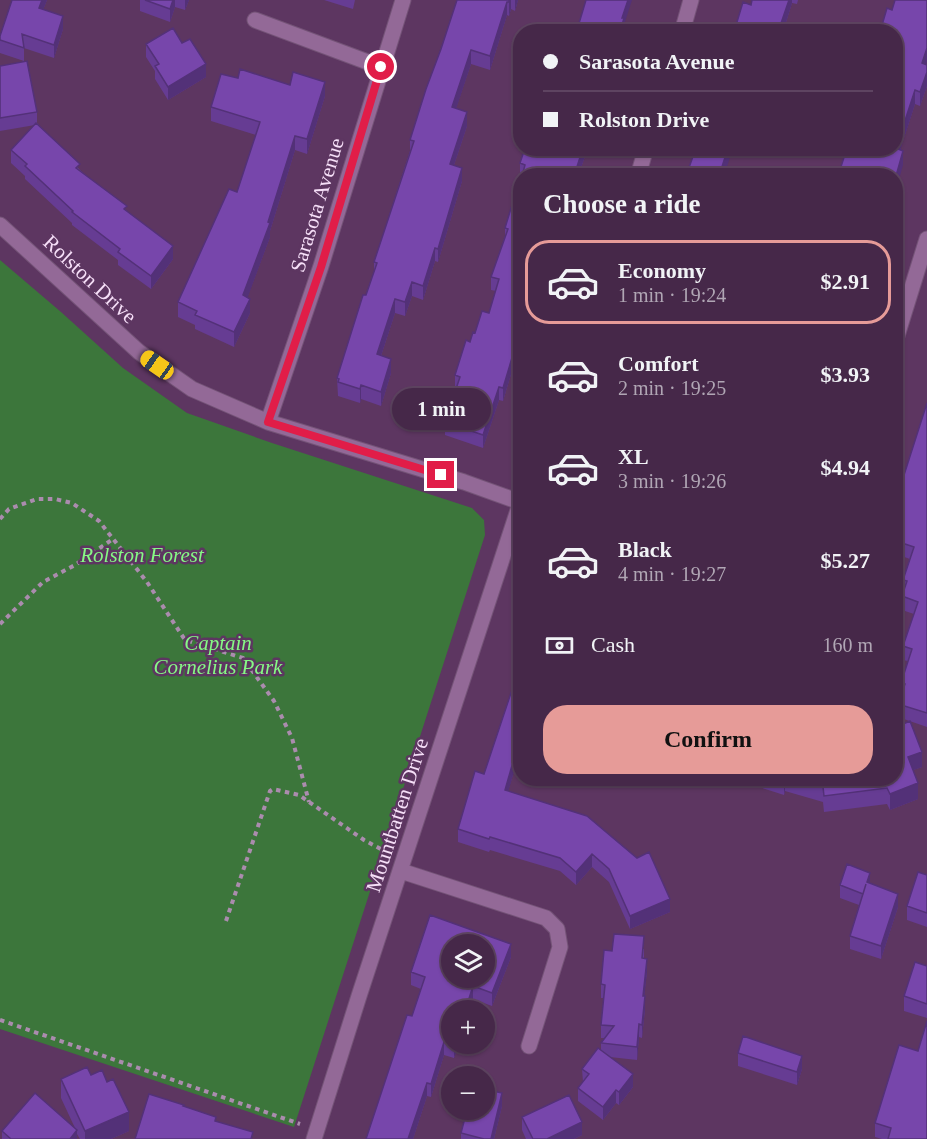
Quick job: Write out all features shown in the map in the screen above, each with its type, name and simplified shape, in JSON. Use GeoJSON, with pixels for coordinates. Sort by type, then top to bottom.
{"type":"FeatureCollection","features":[{"type":"Feature","properties":{"kind":"street","name":"Sarasota Avenue"},"geometry":{"type":"LineString","coordinates":[[268,422],[321,267],[403,0]]}},
{"type":"Feature","properties":{"kind":"street"},"geometry":{"type":"LineString","coordinates":[[684,24],[691,0]]}},
{"type":"Feature","properties":{"kind":"street"},"geometry":{"type":"LineString","coordinates":[[255,20],[381,67]]}},
{"type":"Feature","properties":{"kind":"street","name":"Rolston Drive"},"geometry":{"type":"LineString","coordinates":[[0,225],[139,352],[192,389],[268,422],[453,478],[513,500]]}},
{"type":"Feature","properties":{"kind":"street"},"geometry":{"type":"LineString","coordinates":[[903,316],[927,238]]}},
{"type":"Feature","properties":{"kind":"street","name":"Mountbatten Drive"},"geometry":{"type":"LineString","coordinates":[[316,1134],[513,525]]}},
{"type":"Feature","properties":{"kind":"street"},"geometry":{"type":"LineString","coordinates":[[403,866],[546,918],[557,929],[560,947],[529,1046]]}},
{"type":"Feature","properties":{"kind":"path"},"geometry":{"type":"LineString","coordinates":[[0,519],[9,509],[37,499],[55,499],[72,502],[99,521],[147,582],[185,640],[243,658],[274,701],[292,738],[309,802]]}},
{"type":"Feature","properties":{"kind":"path"},"geometry":{"type":"LineString","coordinates":[[0,624],[43,582],[75,565],[113,539]]}},
{"type":"Feature","properties":{"kind":"path"},"geometry":{"type":"LineString","coordinates":[[226,921],[270,791],[273,789],[299,795],[403,866]]}},
{"type":"Feature","properties":{"kind":"path"},"geometry":{"type":"LineString","coordinates":[[0,1020],[316,1134]]}},
{"type":"Feature","properties":{"kind":"green space","name":"Captain Cornelius Park"},"geometry":{"type":"Polygon","coordinates":[[[0,260],[123,368],[187,413],[472,508],[484,520],[485,535],[294,1127],[0,1029],[0,260]]]}},
{"type":"Feature","properties":{"kind":"building"},"geometry":{"type":"Polygon","coordinates":[[[12,0],[42,0],[39,8],[63,16],[54,45],[22,34],[24,48],[0,40],[12,0]]]}},
{"type":"Feature","properties":{"kind":"building"},"geometry":{"type":"Polygon","coordinates":[[[145,0],[173,0],[170,9],[145,0]]]}},
{"type":"Feature","properties":{"kind":"building"},"geometry":{"type":"Polygon","coordinates":[[[457,0],[509,0],[509,2],[507,2],[490,56],[471,50],[452,107],[467,112],[450,164],[462,168],[438,249],[435,248],[423,286],[412,282],[405,302],[395,299],[377,354],[391,359],[381,392],[361,385],[360,389],[338,382],[337,378],[363,295],[366,295],[377,263],[374,262],[414,141],[410,140],[457,0]]]}},
{"type":"Feature","properties":{"kind":"building"},"geometry":{"type":"Polygon","coordinates":[[[586,0],[628,0],[622,24],[579,24],[586,0]]]}},
{"type":"Feature","properties":{"kind":"building"},"geometry":{"type":"Polygon","coordinates":[[[752,0],[789,0],[781,24],[736,24],[743,2],[751,5],[752,0]]]}},
{"type":"Feature","properties":{"kind":"building"},"geometry":{"type":"Polygon","coordinates":[[[895,0],[927,0],[927,48],[922,63],[927,65],[927,72],[920,92],[915,90],[903,127],[903,24],[882,24],[887,8],[892,10],[895,0]]]}},
{"type":"Feature","properties":{"kind":"building"},"geometry":{"type":"Polygon","coordinates":[[[173,28],[182,43],[190,39],[206,64],[168,87],[155,66],[159,64],[146,44],[173,28]]]}},
{"type":"Feature","properties":{"kind":"building"},"geometry":{"type":"Polygon","coordinates":[[[27,61],[37,112],[0,118],[0,66],[27,61]]]}},
{"type":"Feature","properties":{"kind":"building"},"geometry":{"type":"Polygon","coordinates":[[[240,69],[290,85],[293,72],[325,82],[307,139],[295,136],[268,222],[270,223],[243,295],[250,299],[234,332],[195,315],[197,311],[178,302],[229,189],[237,192],[260,122],[211,107],[221,74],[238,78],[240,69]]]}},
{"type":"Feature","properties":{"kind":"building"},"geometry":{"type":"Polygon","coordinates":[[[36,123],[80,164],[76,168],[127,206],[124,209],[173,246],[151,276],[118,252],[120,249],[72,212],[11,150],[36,123]]]}},
{"type":"Feature","properties":{"kind":"building"},"geometry":{"type":"Polygon","coordinates":[[[522,156],[580,156],[577,168],[524,168],[525,165],[520,163],[522,156]]]}},
{"type":"Feature","properties":{"kind":"building"},"geometry":{"type":"Polygon","coordinates":[[[693,156],[725,156],[722,168],[689,168],[693,156]]]}},
{"type":"Feature","properties":{"kind":"building"},"geometry":{"type":"Polygon","coordinates":[[[844,156],[902,156],[898,168],[841,168],[844,156]]]}},
{"type":"Feature","properties":{"kind":"building"},"geometry":{"type":"Polygon","coordinates":[[[513,202],[513,354],[503,388],[499,387],[483,435],[445,422],[460,377],[455,375],[466,340],[470,342],[473,332],[475,333],[482,311],[489,313],[499,279],[491,277],[508,229],[505,228],[513,202]]]}},
{"type":"Feature","properties":{"kind":"building"},"geometry":{"type":"Polygon","coordinates":[[[927,403],[927,713],[903,706],[905,684],[903,677],[912,649],[903,646],[918,602],[903,596],[907,581],[903,580],[914,547],[903,543],[903,478],[927,403]]]}},
{"type":"Feature","properties":{"kind":"building"},"geometry":{"type":"Polygon","coordinates":[[[513,687],[513,762],[505,790],[587,816],[637,858],[649,852],[670,899],[630,916],[609,869],[592,854],[576,872],[560,858],[458,829],[475,771],[484,774],[513,687]]]}},
{"type":"Feature","properties":{"kind":"building"},"geometry":{"type":"Polygon","coordinates":[[[910,721],[922,752],[908,757],[918,783],[890,794],[887,788],[824,796],[823,787],[820,786],[903,786],[903,724],[910,721]]]}},
{"type":"Feature","properties":{"kind":"building"},"geometry":{"type":"Polygon","coordinates":[[[847,864],[870,873],[867,882],[898,894],[881,946],[850,936],[863,894],[840,885],[847,864]]]}},
{"type":"Feature","properties":{"kind":"building"},"geometry":{"type":"Polygon","coordinates":[[[918,872],[927,875],[927,913],[907,906],[918,872]]]}},
{"type":"Feature","properties":{"kind":"building"},"geometry":{"type":"Polygon","coordinates":[[[430,915],[483,934],[441,934],[441,988],[472,988],[469,1000],[441,1000],[441,1052],[431,1084],[427,1083],[408,1139],[366,1139],[407,1015],[412,1016],[425,977],[411,972],[430,915]]]}},
{"type":"Feature","properties":{"kind":"building"},"geometry":{"type":"Polygon","coordinates":[[[614,934],[644,936],[642,958],[647,959],[643,996],[645,996],[637,1047],[601,1043],[614,1026],[601,1025],[605,985],[601,984],[604,950],[612,951],[614,934]]]}},
{"type":"Feature","properties":{"kind":"building"},"geometry":{"type":"Polygon","coordinates":[[[495,938],[511,944],[495,985],[495,938]]]}},
{"type":"Feature","properties":{"kind":"building"},"geometry":{"type":"Polygon","coordinates":[[[915,962],[927,966],[927,1004],[904,996],[915,962]]]}},
{"type":"Feature","properties":{"kind":"building"},"geometry":{"type":"Polygon","coordinates":[[[478,988],[494,988],[492,993],[478,988]]]}},
{"type":"Feature","properties":{"kind":"building"},"geometry":{"type":"Polygon","coordinates":[[[927,1021],[927,1139],[888,1139],[891,1128],[875,1123],[899,1045],[918,1051],[927,1021]]]}},
{"type":"Feature","properties":{"kind":"building"},"geometry":{"type":"Polygon","coordinates":[[[743,1036],[802,1056],[797,1072],[738,1053],[743,1036]]]}},
{"type":"Feature","properties":{"kind":"building"},"geometry":{"type":"Polygon","coordinates":[[[598,1048],[633,1074],[619,1092],[616,1090],[603,1107],[578,1088],[589,1074],[582,1069],[598,1048]]]}},
{"type":"Feature","properties":{"kind":"building"},"geometry":{"type":"Polygon","coordinates":[[[87,1067],[91,1075],[102,1070],[107,1082],[113,1079],[129,1112],[85,1131],[61,1079],[87,1067]]]}},
{"type":"Feature","properties":{"kind":"building"},"geometry":{"type":"Polygon","coordinates":[[[495,1091],[502,1093],[491,1139],[461,1133],[464,1120],[495,1120],[495,1091]]]}},
{"type":"Feature","properties":{"kind":"building"},"geometry":{"type":"Polygon","coordinates":[[[35,1093],[77,1130],[70,1139],[11,1139],[2,1131],[35,1093]]]}},
{"type":"Feature","properties":{"kind":"building"},"geometry":{"type":"Polygon","coordinates":[[[149,1094],[216,1117],[215,1121],[253,1132],[251,1139],[135,1139],[149,1094]]]}},
{"type":"Feature","properties":{"kind":"building"},"geometry":{"type":"Polygon","coordinates":[[[569,1095],[582,1122],[547,1139],[533,1139],[522,1117],[569,1095]]]}},
{"type":"Feature","properties":{"kind":"route"},"geometry":{"type":"LineString","coordinates":[[381,67],[321,267],[268,422],[285,425],[441,475]]}},
{"type":"Feature","properties":{"kind":"park label","name":"Rolston Forest"},"geometry":{"type":"Point","coordinates":[142,555]}}]}
